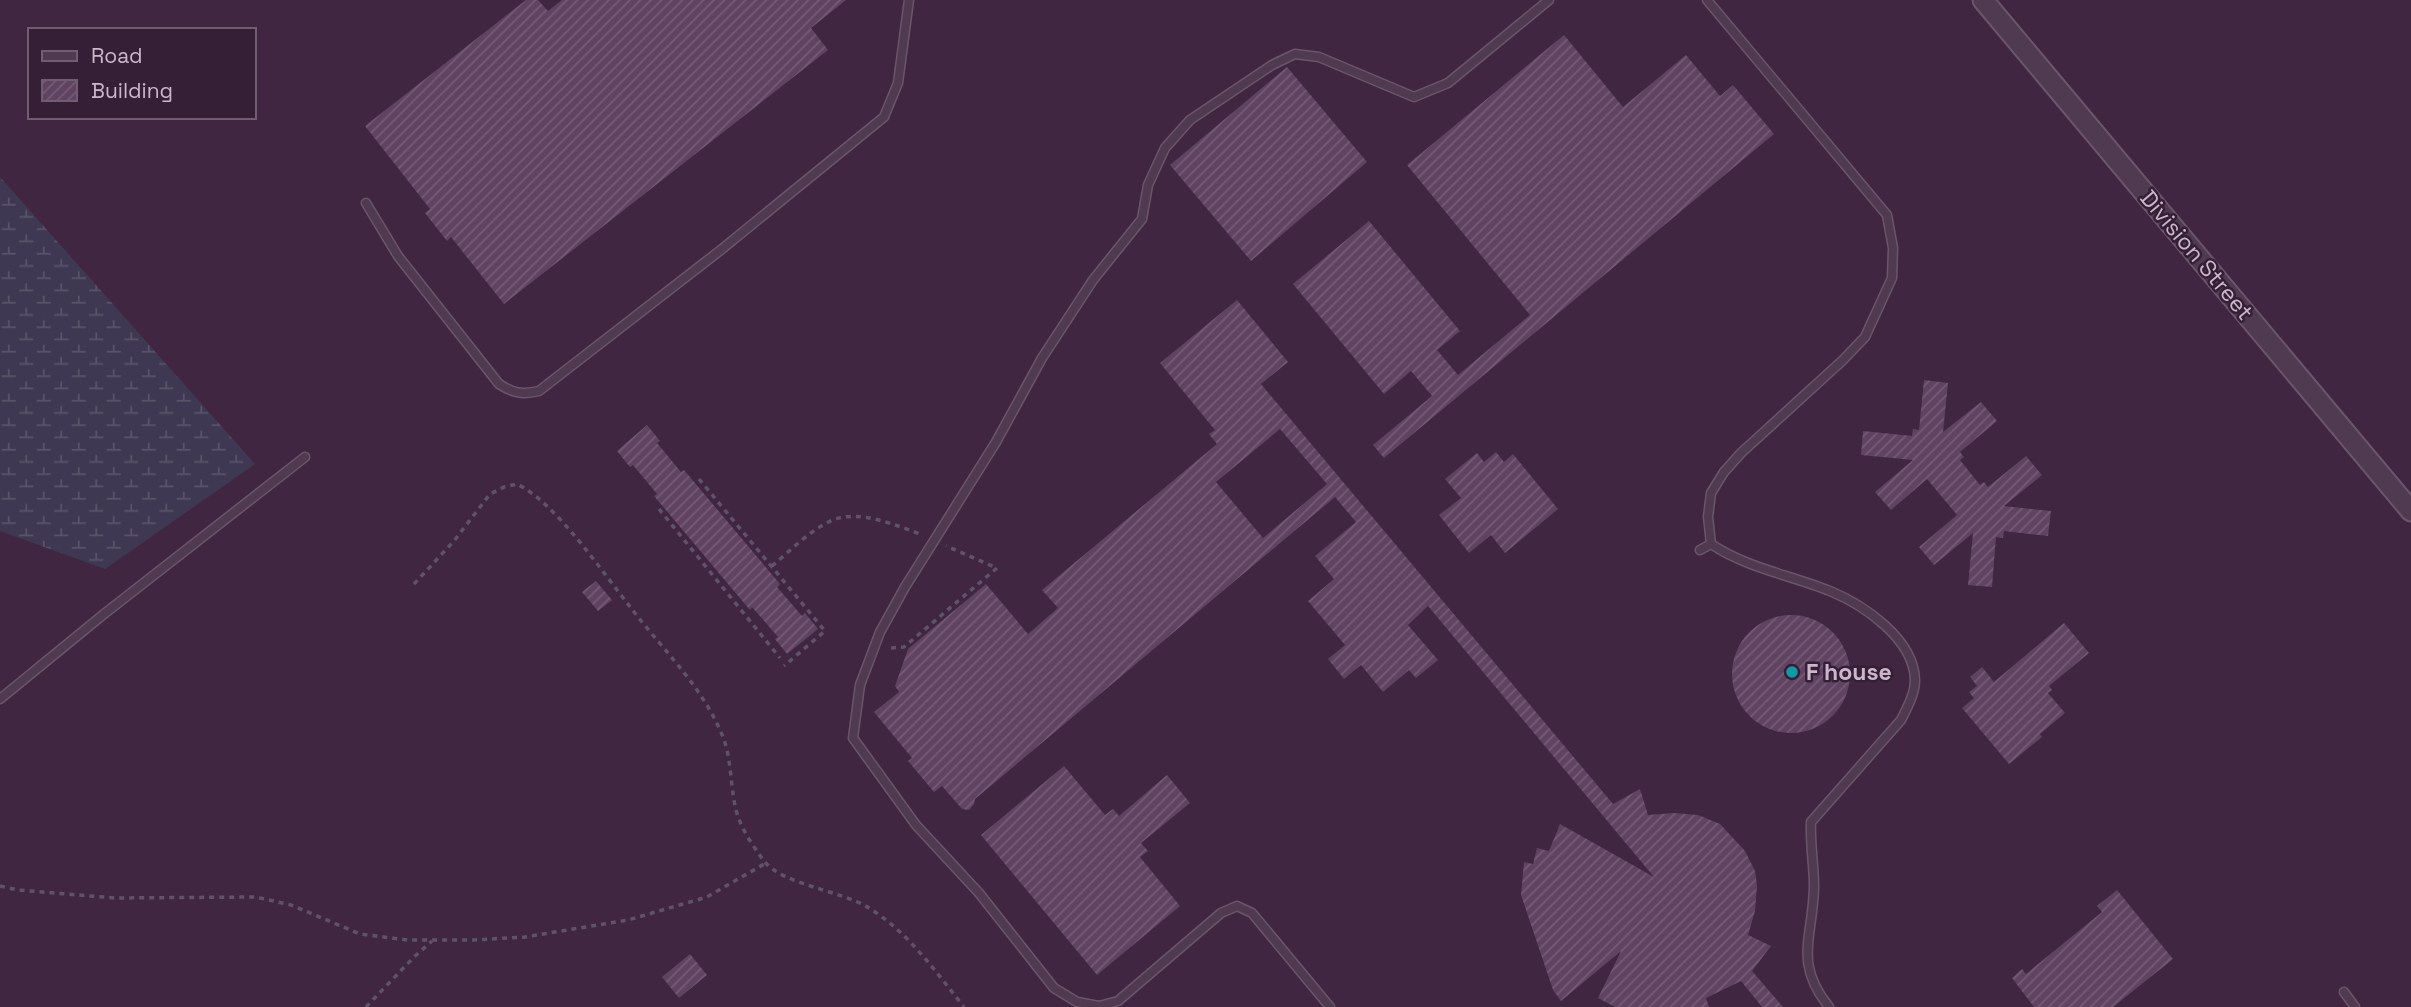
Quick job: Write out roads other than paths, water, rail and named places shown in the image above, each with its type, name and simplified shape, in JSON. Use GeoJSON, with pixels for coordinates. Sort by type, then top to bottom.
{"type":"FeatureCollection","features":[{"type":"Feature","properties":{"kind":"street","name":"Division Street"},"geometry":{"type":"LineString","coordinates":[[1983,0],[2411,511]]}},
{"type":"Feature","properties":{"kind":"lane"},"geometry":{"type":"LineString","coordinates":[[366,203],[398,256],[499,384],[512,392],[525,394],[539,391],[722,249],[884,117],[898,83],[909,0]]}},
{"type":"Feature","properties":{"kind":"lane"},"geometry":{"type":"LineString","coordinates":[[1330,1007],[1252,913],[1237,906],[1221,913],[1118,1001],[1099,1006],[1077,1002],[1054,988],[979,893],[916,825],[853,737],[860,685],[880,632],[905,587],[996,442],[1042,358],[1093,281],[1142,219],[1147,185],[1159,160],[1165,148],[1190,120],[1272,65],[1295,54],[1319,57],[1414,97],[1448,83],[1549,0]]}},
{"type":"Feature","properties":{"kind":"lane"},"geometry":{"type":"LineString","coordinates":[[1707,0],[1887,215],[1894,248],[1892,278],[1865,337],[1724,472],[1711,493],[1708,517],[1711,544],[1758,568],[1833,592],[1888,626],[1901,641],[1910,658],[1915,681],[1910,703],[1901,720],[1811,822],[1814,900],[1807,951],[1810,977],[1829,1007]]}},
{"type":"Feature","properties":{"kind":"lane"},"geometry":{"type":"LineString","coordinates":[[0,699],[304,457]]}},
{"type":"Feature","properties":{"kind":"lane"},"geometry":{"type":"LineString","coordinates":[[1700,550],[1711,544]]}},
{"type":"Feature","properties":{"kind":"lane"},"geometry":{"type":"LineString","coordinates":[[2344,992],[2355,1007]]}},
{"type":"Feature","properties":{"kind":"place","name":"F house"},"geometry":{"type":"Point","coordinates":[1792,672]}}]}
